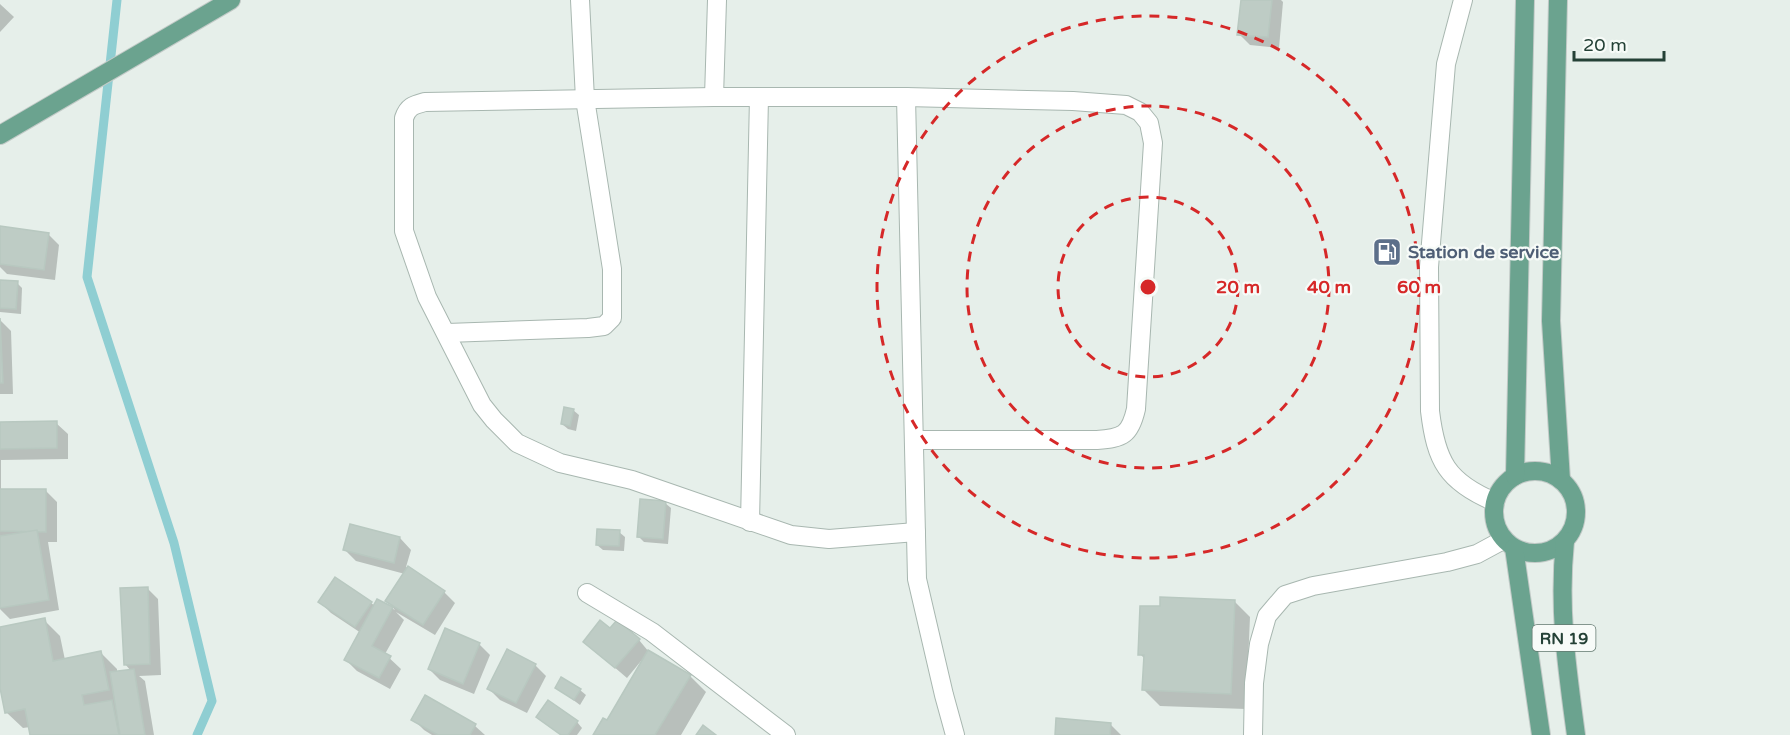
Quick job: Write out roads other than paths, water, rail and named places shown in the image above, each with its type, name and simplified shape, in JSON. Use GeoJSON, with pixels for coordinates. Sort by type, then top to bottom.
{"type":"FeatureCollection","features":[{"type":"Feature","properties":{"kind":"main road"},"geometry":{"type":"LineString","coordinates":[[0,135],[231,0]]}},
{"type":"Feature","properties":{"kind":"main road"},"geometry":{"type":"LineString","coordinates":[[1515,476],[1525,0]]}},
{"type":"Feature","properties":{"kind":"main road"},"geometry":{"type":"LineString","coordinates":[[1558,0],[1551,321],[1561,480]]}},
{"type":"Feature","properties":{"kind":"main road"},"geometry":{"type":"LineString","coordinates":[[1539,471],[1550,474],[1561,480],[1574,498],[1576,515],[1573,530],[1556,549],[1542,554],[1528,553],[1509,544],[1494,522],[1495,502],[1506,483],[1515,476],[1539,471]]}},
{"type":"Feature","properties":{"kind":"main road","name":"RN 19"},"geometry":{"type":"LineString","coordinates":[[1565,541],[1561,598],[1562,626],[1576,735]]}},
{"type":"Feature","properties":{"kind":"main road","name":"RN 19"},"geometry":{"type":"LineString","coordinates":[[1509,544],[1541,735]]}},
{"type":"Feature","properties":{"kind":"street"},"geometry":{"type":"LineString","coordinates":[[447,333],[588,328],[604,326],[612,318],[614,301],[612,269],[585,99],[580,0]]}},
{"type":"Feature","properties":{"kind":"street"},"geometry":{"type":"LineString","coordinates":[[714,97],[717,0]]}},
{"type":"Feature","properties":{"kind":"street"},"geometry":{"type":"LineString","coordinates":[[1463,0],[1446,64],[1429,267],[1430,411],[1433,434],[1442,463],[1455,479],[1473,493],[1495,502]]}},
{"type":"Feature","properties":{"kind":"street"},"geometry":{"type":"LineString","coordinates":[[914,440],[1097,440],[1115,439],[1127,432],[1133,423],[1136,409],[1153,144],[1149,123],[1140,112],[1126,105],[1073,100],[906,97],[714,97],[425,102],[412,105],[406,111],[404,118],[404,231],[428,297],[482,405],[517,443],[560,463],[632,480],[791,536],[830,538],[916,532]]}},
{"type":"Feature","properties":{"kind":"street"},"geometry":{"type":"LineString","coordinates":[[750,522],[759,97]]}},
{"type":"Feature","properties":{"kind":"street"},"geometry":{"type":"LineString","coordinates":[[906,97],[917,579],[955,735]]}},
{"type":"Feature","properties":{"kind":"street"},"geometry":{"type":"LineString","coordinates":[[1253,735],[1254,683],[1259,644],[1267,616],[1285,594],[1313,586],[1447,562],[1509,544]]}},
{"type":"Feature","properties":{"kind":"street"},"geometry":{"type":"LineString","coordinates":[[587,592],[652,632],[786,735]]}},
{"type":"Feature","properties":{"kind":"waterway"},"geometry":{"type":"LineString","coordinates":[[117,0],[87,277],[174,543],[212,701],[197,735]]}},
{"type":"Feature","properties":{"kind":"place","name":"Station de service"},"geometry":{"type":"Point","coordinates":[1387,252]}}]}
